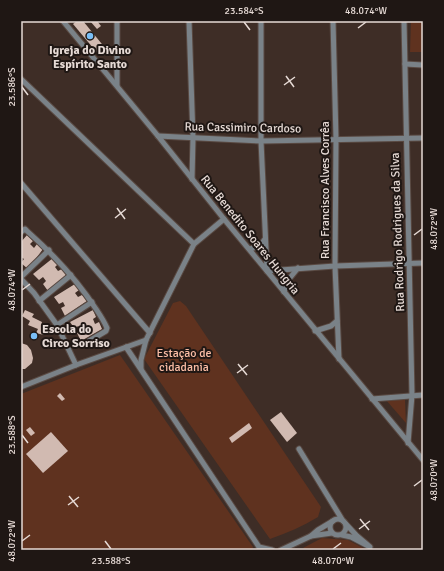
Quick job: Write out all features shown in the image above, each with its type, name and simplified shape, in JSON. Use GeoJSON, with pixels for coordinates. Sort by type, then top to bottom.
{"type":"FeatureCollection","features":[{"type":"Feature","properties":{"kind":"street","name":"Rua Benedito Soares Hungria"},"geometry":{"type":"LineString","coordinates":[[63,21],[250,249],[315,331],[423,460]]}},
{"type":"Feature","properties":{"kind":"street"},"geometry":{"type":"LineString","coordinates":[[116,85],[117,21]]}},
{"type":"Feature","properties":{"kind":"street"},"geometry":{"type":"LineString","coordinates":[[189,21],[193,138],[192,179]]}},
{"type":"Feature","properties":{"kind":"street"},"geometry":{"type":"LineString","coordinates":[[261,21],[261,140],[267,271],[335,266],[423,263]]}},
{"type":"Feature","properties":{"kind":"street","name":"Rua Francisco Alves Corrêa"},"geometry":{"type":"LineString","coordinates":[[333,21],[336,139],[335,266],[339,359]]}},
{"type":"Feature","properties":{"kind":"street","name":"Rua Rodrigo Rodrigues da Silva"},"geometry":{"type":"LineString","coordinates":[[404,21],[405,139],[412,395],[408,443]]}},
{"type":"Feature","properties":{"kind":"street"},"geometry":{"type":"LineString","coordinates":[[405,64],[423,64]]}},
{"type":"Feature","properties":{"kind":"street"},"geometry":{"type":"LineString","coordinates":[[21,79],[194,244]]}},
{"type":"Feature","properties":{"kind":"street","name":"Rua Cassimiro Cardoso"},"geometry":{"type":"LineString","coordinates":[[158,136],[261,140],[423,138]]}},
{"type":"Feature","properties":{"kind":"street"},"geometry":{"type":"LineString","coordinates":[[21,183],[150,333]]}},
{"type":"Feature","properties":{"kind":"street"},"geometry":{"type":"LineString","coordinates":[[141,369],[141,360],[146,340],[194,244],[224,219]]}},
{"type":"Feature","properties":{"kind":"street"},"geometry":{"type":"LineString","coordinates":[[21,232],[25,229],[27,230],[48,250],[71,275],[92,302],[107,328],[106,331],[89,341]]}},
{"type":"Feature","properties":{"kind":"street"},"geometry":{"type":"LineString","coordinates":[[250,249],[260,246],[265,239]]}},
{"type":"Feature","properties":{"kind":"street"},"geometry":{"type":"LineString","coordinates":[[48,250],[21,278],[57,325],[76,365]]}},
{"type":"Feature","properties":{"kind":"street"},"geometry":{"type":"LineString","coordinates":[[284,292],[289,279],[298,268]]}},
{"type":"Feature","properties":{"kind":"street"},"geometry":{"type":"LineString","coordinates":[[39,301],[71,275]]}},
{"type":"Feature","properties":{"kind":"street"},"geometry":{"type":"LineString","coordinates":[[57,325],[92,302]]}},
{"type":"Feature","properties":{"kind":"street"},"geometry":{"type":"LineString","coordinates":[[315,331],[323,329],[337,321]]}},
{"type":"Feature","properties":{"kind":"street"},"geometry":{"type":"LineString","coordinates":[[21,387],[76,365],[146,340]]}},
{"type":"Feature","properties":{"kind":"street"},"geometry":{"type":"LineString","coordinates":[[126,348],[259,548],[272,550]]}},
{"type":"Feature","properties":{"kind":"street"},"geometry":{"type":"LineString","coordinates":[[372,399],[423,395]]}},
{"type":"Feature","properties":{"kind":"street"},"geometry":{"type":"LineString","coordinates":[[299,449],[344,522],[357,536],[373,549]]}},
{"type":"Feature","properties":{"kind":"street"},"geometry":{"type":"LineString","coordinates":[[281,550],[311,536],[333,521],[338,519],[344,522],[346,530],[342,534],[337,536],[332,533],[311,536]]}},
{"type":"Feature","properties":{"kind":"street"},"geometry":{"type":"LineString","coordinates":[[332,533],[330,528],[333,521]]}},
{"type":"Feature","properties":{"kind":"street"},"geometry":{"type":"LineString","coordinates":[[342,534],[351,537],[373,549]]}},
{"type":"Feature","properties":{"kind":"green space"},"geometry":{"type":"Polygon","coordinates":[[[411,21],[423,21],[423,52],[410,52],[411,21]]]}},
{"type":"Feature","properties":{"kind":"green space","name":"Estação de cidadania"},"geometry":{"type":"Polygon","coordinates":[[[180,301],[186,306],[321,507],[318,517],[295,529],[270,539],[144,359],[173,303],[180,301]]]}},
{"type":"Feature","properties":{"kind":"green space"},"geometry":{"type":"Polygon","coordinates":[[[120,355],[253,547],[252,550],[21,550],[21,394],[120,355]]]}},
{"type":"Feature","properties":{"kind":"green space"},"geometry":{"type":"Polygon","coordinates":[[[386,400],[405,400],[406,423],[386,400]]]}},
{"type":"Feature","properties":{"kind":"green space"},"geometry":{"type":"Polygon","coordinates":[[[322,538],[348,540],[367,550],[305,550],[303,548],[322,538]]]}},
{"type":"Feature","properties":{"kind":"building","name":"Igreja do Divino Espírito Santo"},"geometry":{"type":"Polygon","coordinates":[[[77,21],[83,21],[106,49],[99,55],[73,24],[77,21]]]}},
{"type":"Feature","properties":{"kind":"building"},"geometry":{"type":"Polygon","coordinates":[[[90,21],[97,21],[101,26],[97,29],[90,21]]]}},
{"type":"Feature","properties":{"kind":"building"},"geometry":{"type":"Polygon","coordinates":[[[27,235],[33,241],[30,244],[34,248],[37,244],[43,249],[28,269],[21,263],[24,259],[21,257],[21,242],[27,235]]]}},
{"type":"Feature","properties":{"kind":"building"},"geometry":{"type":"Polygon","coordinates":[[[53,258],[58,264],[55,267],[58,271],[62,269],[66,275],[48,291],[43,284],[46,281],[43,277],[39,280],[33,274],[53,258]]]}},
{"type":"Feature","properties":{"kind":"building"},"geometry":{"type":"Polygon","coordinates":[[[75,284],[79,290],[75,293],[78,297],[82,295],[87,301],[65,316],[61,308],[65,306],[63,302],[59,304],[54,297],[75,284]]]}},
{"type":"Feature","properties":{"kind":"building"},"geometry":{"type":"Polygon","coordinates":[[[25,310],[34,314],[32,317],[42,322],[41,326],[47,329],[44,335],[36,333],[38,329],[28,325],[30,321],[22,316],[25,310]]]}},
{"type":"Feature","properties":{"kind":"building"},"geometry":{"type":"Polygon","coordinates":[[[93,310],[96,317],[93,319],[95,324],[99,322],[102,329],[81,341],[77,333],[81,331],[78,326],[75,329],[70,322],[93,310]]]}},
{"type":"Feature","properties":{"kind":"building"},"geometry":{"type":"Polygon","coordinates":[[[21,343],[27,345],[31,350],[33,358],[32,363],[25,369],[21,369],[21,343]]]}},
{"type":"Feature","properties":{"kind":"building"},"geometry":{"type":"Polygon","coordinates":[[[60,393],[65,399],[62,401],[57,396],[60,393]]]}},
{"type":"Feature","properties":{"kind":"building"},"geometry":{"type":"Polygon","coordinates":[[[281,412],[297,433],[287,442],[270,420],[281,412]]]}},
{"type":"Feature","properties":{"kind":"building"},"geometry":{"type":"Polygon","coordinates":[[[249,423],[252,428],[232,443],[229,438],[249,423]]]}},
{"type":"Feature","properties":{"kind":"building"},"geometry":{"type":"Polygon","coordinates":[[[30,427],[35,433],[31,436],[26,430],[30,427]]]}},
{"type":"Feature","properties":{"kind":"building"},"geometry":{"type":"Polygon","coordinates":[[[51,432],[68,451],[43,473],[26,454],[51,432]]]}},
{"type":"Feature","properties":{"kind":"place","name":"Igreja do Divino Espírito Santo"},"geometry":{"type":"Point","coordinates":[90,36]}},
{"type":"Feature","properties":{"kind":"place","name":"Escola do Circo Sorriso"},"geometry":{"type":"Point","coordinates":[34,336]}}]}
